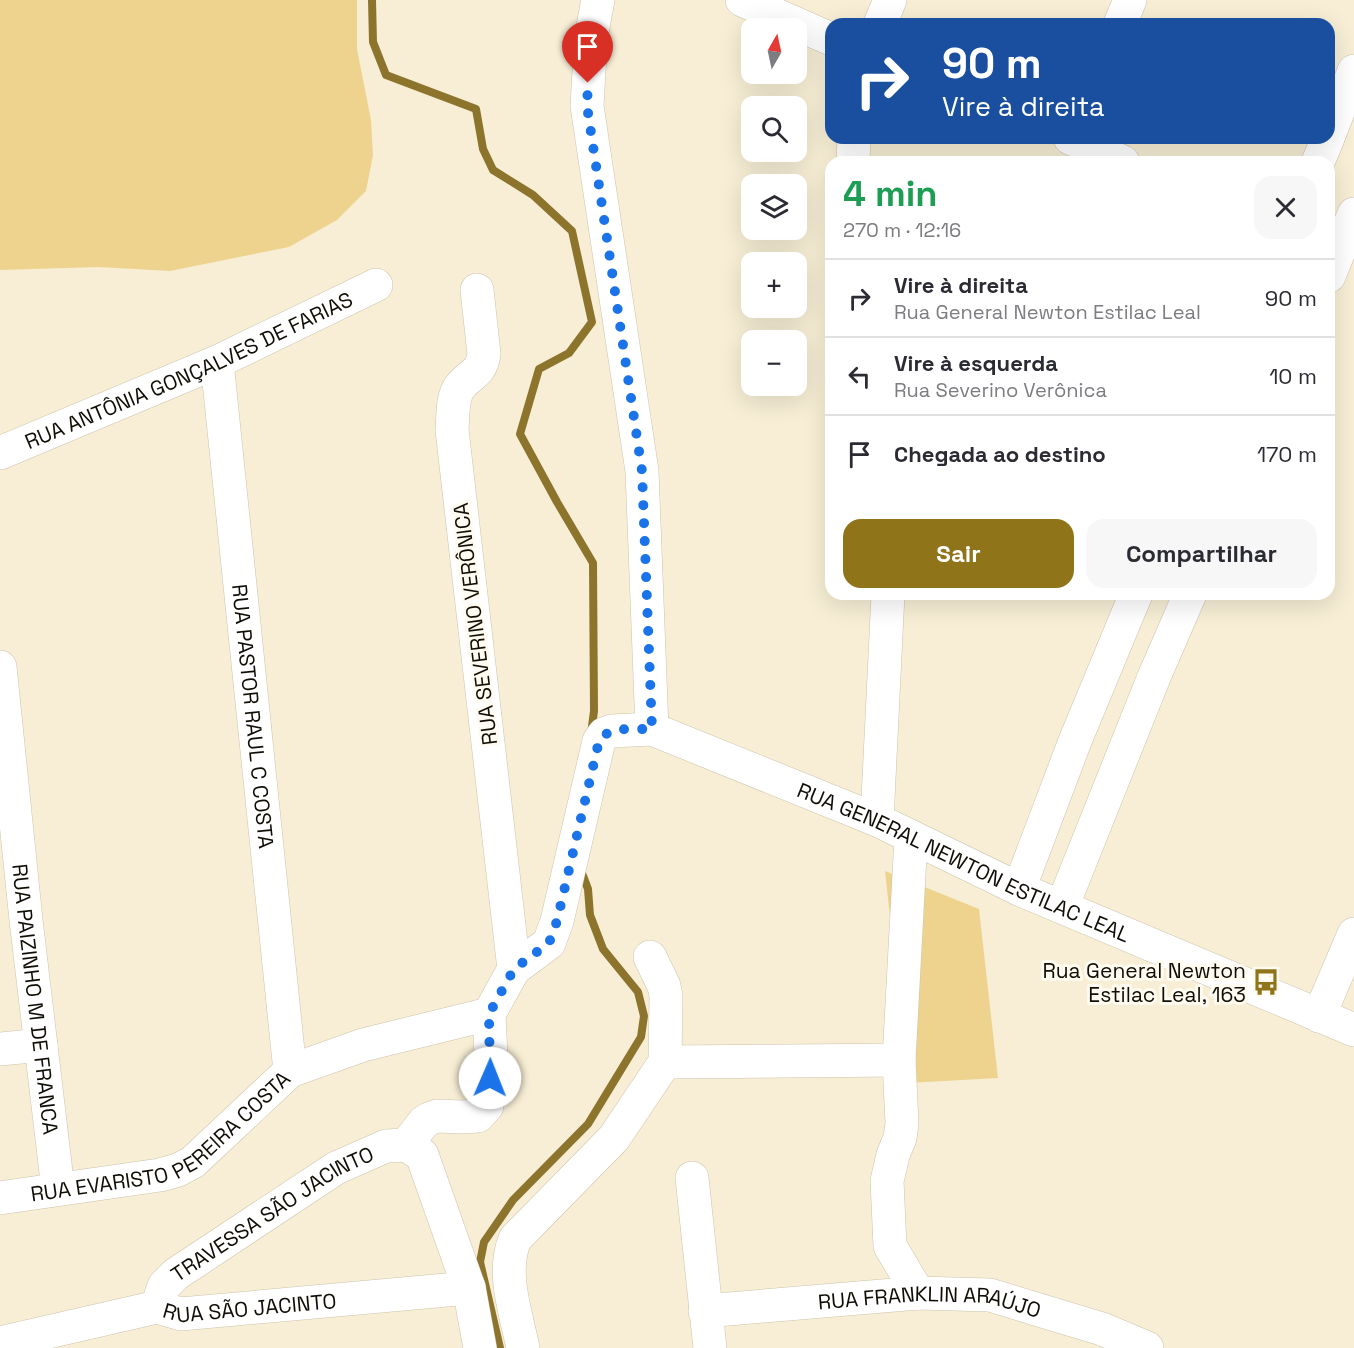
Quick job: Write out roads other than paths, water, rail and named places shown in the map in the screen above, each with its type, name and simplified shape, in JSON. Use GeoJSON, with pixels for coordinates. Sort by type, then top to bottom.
{"type":"FeatureCollection","features":[{"type":"Feature","properties":{"kind":"street"},"geometry":{"type":"LineString","coordinates":[[598,0],[591,37],[587,106],[642,471],[652,729]]}},
{"type":"Feature","properties":{"kind":"street"},"geometry":{"type":"LineString","coordinates":[[742,0],[825,36]]}},
{"type":"Feature","properties":{"kind":"street"},"geometry":{"type":"LineString","coordinates":[[882,18],[890,0]]}},
{"type":"Feature","properties":{"kind":"street"},"geometry":{"type":"LineString","coordinates":[[1122,18],[1130,0]]}},
{"type":"Feature","properties":{"kind":"street"},"geometry":{"type":"LineString","coordinates":[[1335,118],[1354,71]]}},
{"type":"Feature","properties":{"kind":"street"},"geometry":{"type":"LineString","coordinates":[[1338,260],[1354,214]]}},
{"type":"Feature","properties":{"kind":"street","name":"RUA ANTÔNIA GONÇALVES DE FARIAS"},"geometry":{"type":"LineString","coordinates":[[0,453],[217,362],[376,285]]}},
{"type":"Feature","properties":{"kind":"street","name":"RUA SEVERINO VERÔNICA"},"geometry":{"type":"LineString","coordinates":[[477,290],[483,363],[477,373],[460,387],[457,393],[452,430],[514,969]]}},
{"type":"Feature","properties":{"kind":"street","name":"RUA PASTOR RAUL C COSTA"},"geometry":{"type":"LineString","coordinates":[[217,362],[290,1071]]}},
{"type":"Feature","properties":{"kind":"street"},"geometry":{"type":"LineString","coordinates":[[877,820],[888,600]]}},
{"type":"Feature","properties":{"kind":"street"},"geometry":{"type":"LineString","coordinates":[[1019,889],[1075,741],[1134,600]]}},
{"type":"Feature","properties":{"kind":"street"},"geometry":{"type":"LineString","coordinates":[[1062,907],[1154,677],[1187,600]]}},
{"type":"Feature","properties":{"kind":"street","name":"RUA PAIZINHO M DE FRANCA"},"geometry":{"type":"LineString","coordinates":[[0,667],[13,921],[41,1045],[58,1189]]}},
{"type":"Feature","properties":{"kind":"street","name":"RUA GENERAL NEWTON ESTILAC LEAL"},"geometry":{"type":"LineString","coordinates":[[514,969],[549,943],[557,921],[599,741],[604,734],[612,731],[652,729],[877,820],[1019,889],[1354,1030]]}},
{"type":"Feature","properties":{"kind":"street"},"geometry":{"type":"LineString","coordinates":[[911,837],[899,1060],[902,1125],[887,1181],[890,1246],[918,1293]]}},
{"type":"Feature","properties":{"kind":"street"},"geometry":{"type":"LineString","coordinates":[[1319,1016],[1354,934]]}},
{"type":"Feature","properties":{"kind":"street"},"geometry":{"type":"LineString","coordinates":[[523,1348],[508,1273],[510,1251],[515,1239],[606,1147],[665,1062],[666,996],[664,986],[650,957]]}},
{"type":"Feature","properties":{"kind":"street"},"geometry":{"type":"LineString","coordinates":[[480,1348],[469,1288],[422,1155],[406,1145],[429,1119],[437,1116],[471,1117],[483,1112],[489,1100],[491,1056],[489,1014],[514,969]]}},
{"type":"Feature","properties":{"kind":"street","name":"RUA EVARISTO PEREIRA COSTA"},"geometry":{"type":"LineString","coordinates":[[0,1198],[160,1175],[178,1170],[192,1162],[290,1071],[363,1045],[489,1014]]}},
{"type":"Feature","properties":{"kind":"street"},"geometry":{"type":"LineString","coordinates":[[0,1049],[41,1045]]}},
{"type":"Feature","properties":{"kind":"street"},"geometry":{"type":"LineString","coordinates":[[665,1062],[899,1060]]}},
{"type":"Feature","properties":{"kind":"street","name":"TRAVESSA SÃO JACINTO"},"geometry":{"type":"LineString","coordinates":[[157,1307],[164,1287],[176,1274],[336,1168],[386,1146],[406,1145]]}},
{"type":"Feature","properties":{"kind":"street"},"geometry":{"type":"LineString","coordinates":[[692,1178],[710,1348]]}},
{"type":"Feature","properties":{"kind":"street","name":"RUA SÃO JACINTO"},"geometry":{"type":"LineString","coordinates":[[0,1343],[157,1307],[181,1314],[469,1288]]}},
{"type":"Feature","properties":{"kind":"street","name":"RUA FRANKLIN ARAÚJO"},"geometry":{"type":"LineString","coordinates":[[705,1311],[918,1293],[990,1295],[1102,1329],[1147,1348]]}},
{"type":"Feature","properties":{"kind":"waterway"},"geometry":{"type":"LineString","coordinates":[[372,0],[373,42],[386,75],[476,109],[483,149],[493,170],[533,195],[572,231],[592,322],[569,353],[539,369],[520,434],[593,563],[594,711],[591,734]]}},
{"type":"Feature","properties":{"kind":"waterway"},"geometry":{"type":"LineString","coordinates":[[500,1348],[480,1262],[484,1242],[513,1200],[588,1124],[641,1037],[644,1016],[638,992],[603,949],[590,915],[588,889],[580,868]]}},
{"type":"Feature","properties":{"kind":"place","name":"Rua General Newton Estilac Leal, 163"},"geometry":{"type":"Point","coordinates":[1266,982]}}]}
